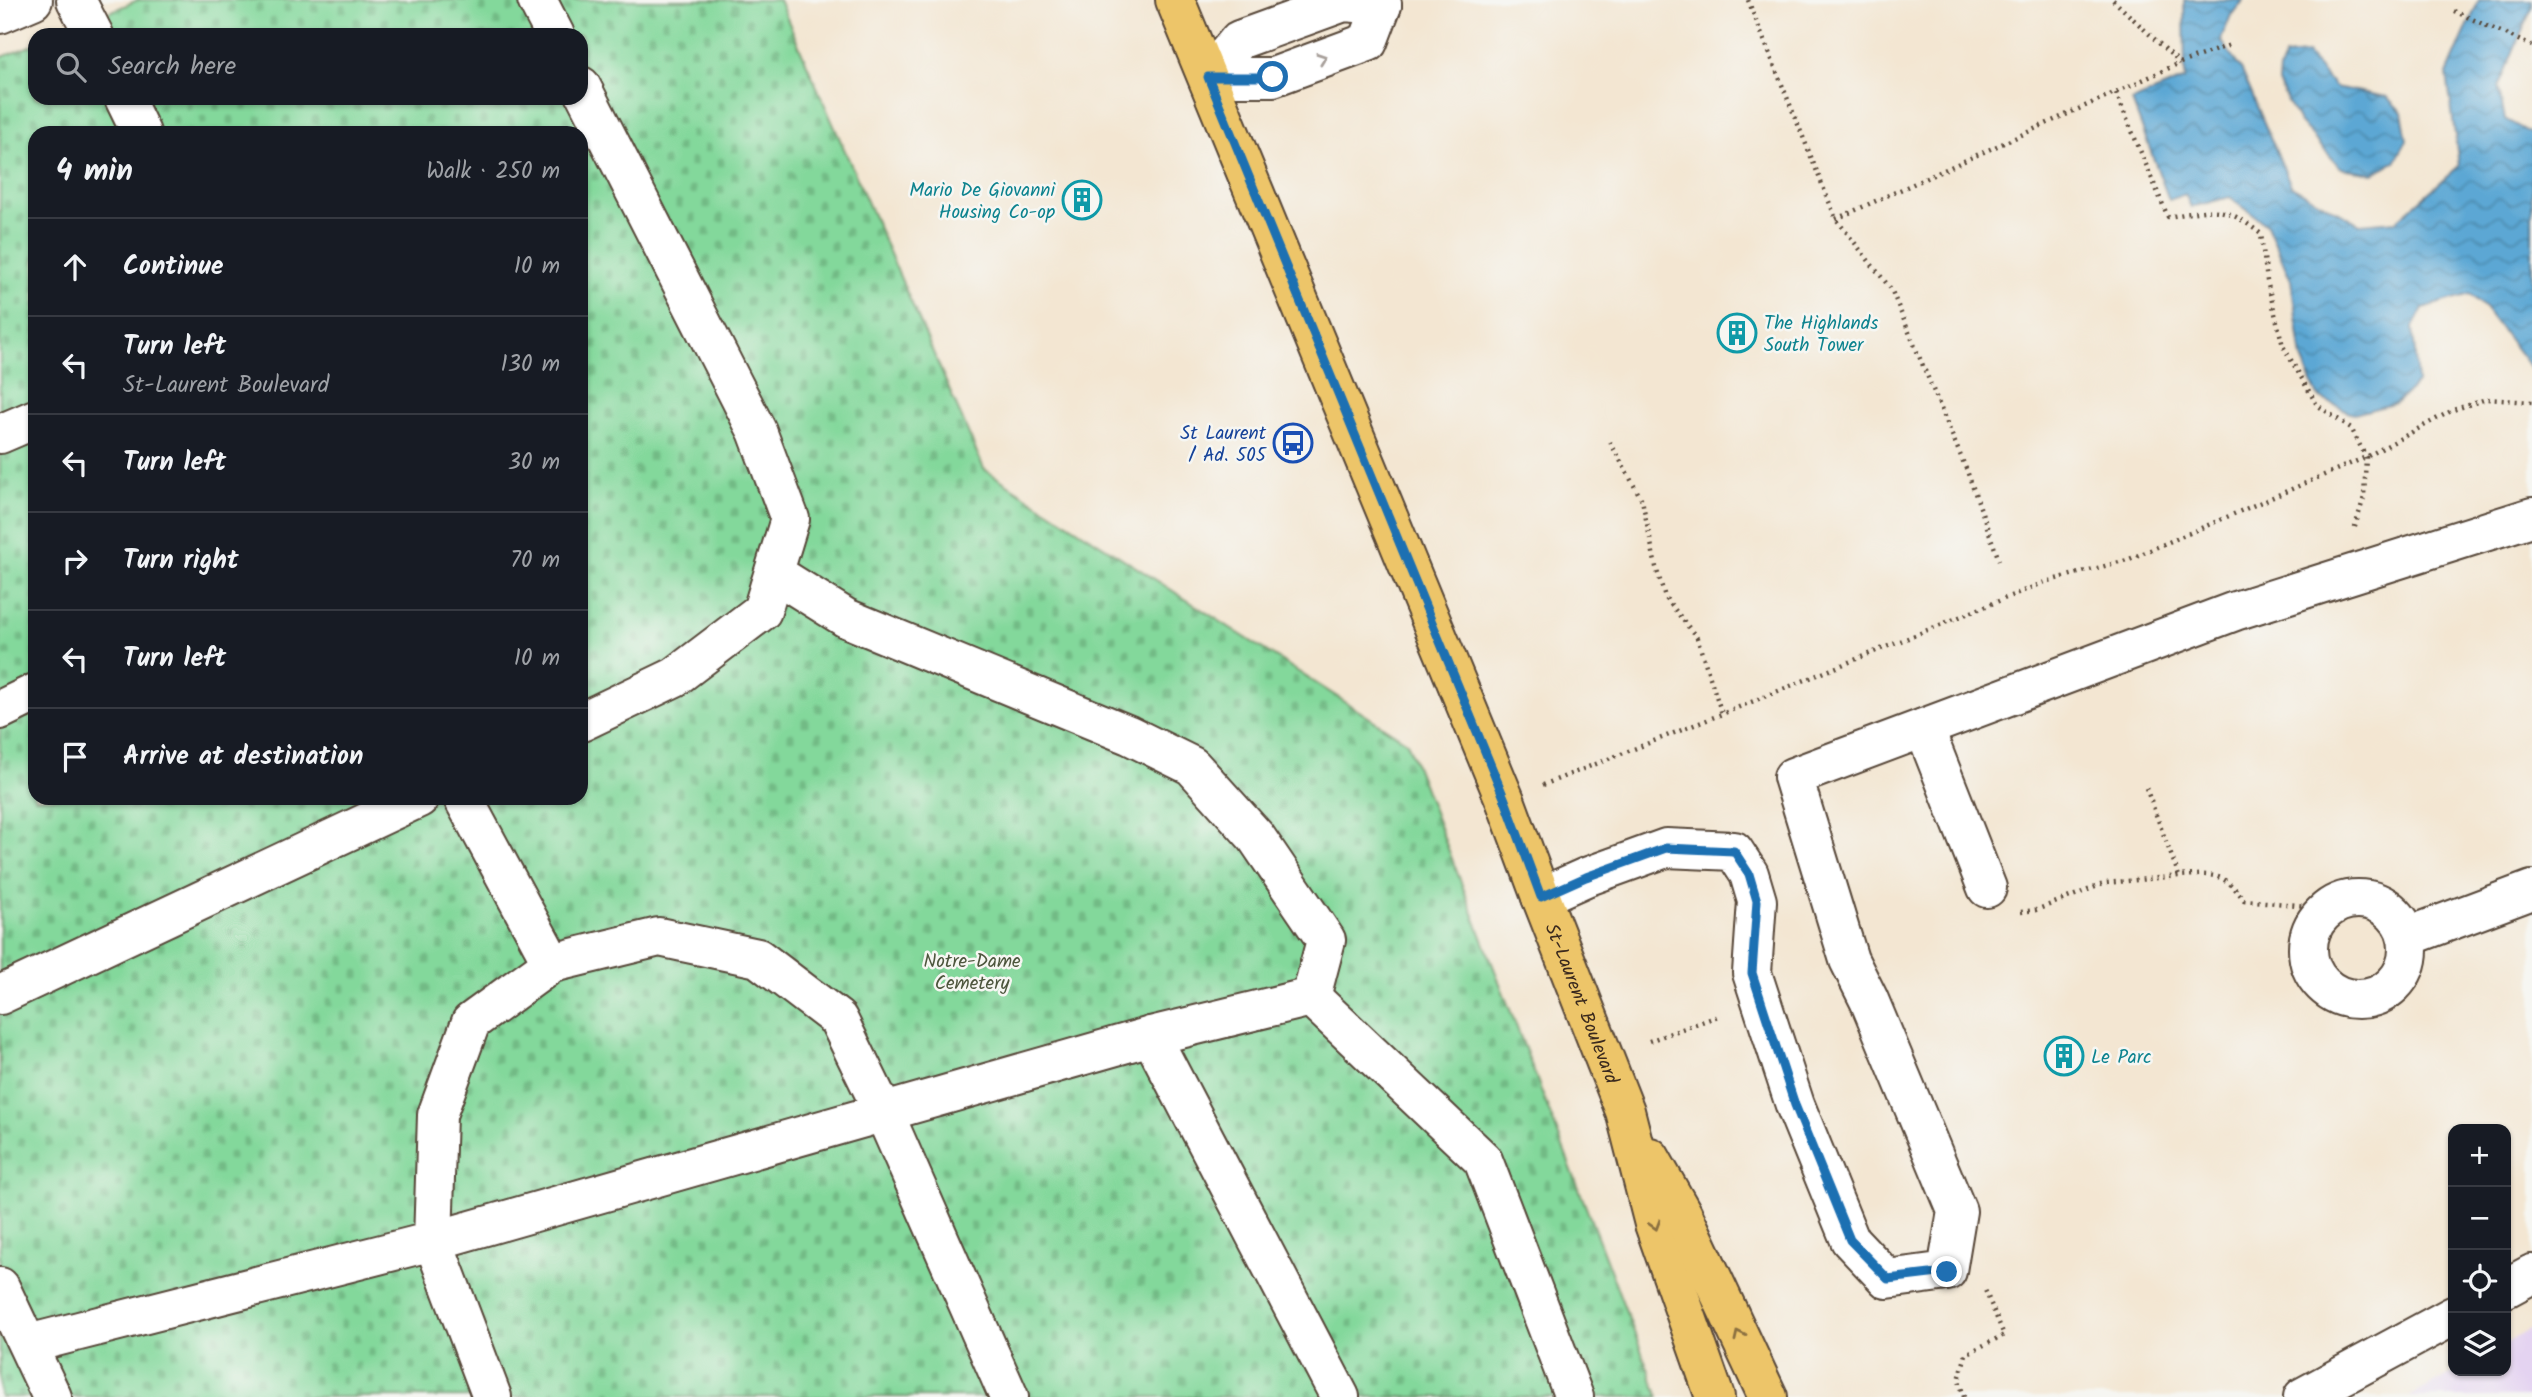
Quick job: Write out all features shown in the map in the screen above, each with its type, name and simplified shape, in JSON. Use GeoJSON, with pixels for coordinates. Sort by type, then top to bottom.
{"type":"FeatureCollection","features":[{"type":"Feature","properties":{"kind":"main road","name":"St-Laurent Boulevard"},"geometry":{"type":"LineString","coordinates":[[1175,0],[1505,800],[1625,1111],[1654,1224],[1715,1397]]}},
{"type":"Feature","properties":{"kind":"main road","name":"St-Laurent Boulevard"},"geometry":{"type":"LineString","coordinates":[[1625,1111],[1683,1215],[1768,1397]]}},
{"type":"Feature","properties":{"kind":"lane"},"geometry":{"type":"LineString","coordinates":[[0,14],[33,0]]}},
{"type":"Feature","properties":{"kind":"lane"},"geometry":{"type":"LineString","coordinates":[[76,0],[90,28]]}},
{"type":"Feature","properties":{"kind":"lane"},"geometry":{"type":"LineString","coordinates":[[537,0],[551,28]]}},
{"type":"Feature","properties":{"kind":"lane"},"geometry":{"type":"LineString","coordinates":[[1208,77],[1239,40],[1344,2],[1381,2]]}},
{"type":"Feature","properties":{"kind":"lane"},"geometry":{"type":"LineString","coordinates":[[588,100],[757,431],[790,519],[762,611],[675,677],[588,719]]}},
{"type":"Feature","properties":{"kind":"lane"},"geometry":{"type":"LineString","coordinates":[[127,105],[138,126]]}},
{"type":"Feature","properties":{"kind":"lane"},"geometry":{"type":"LineString","coordinates":[[0,434],[28,422]]}},
{"type":"Feature","properties":{"kind":"lane"},"geometry":{"type":"LineString","coordinates":[[1541,897],[1586,877],[1666,848],[1734,851],[1749,874],[1757,901],[1752,973],[1795,1105],[1850,1240],[1888,1279],[1947,1272],[1957,1212],[1869,1000],[1849,960],[1793,777],[2235,611],[2532,517]]}},
{"type":"Feature","properties":{"kind":"lane"},"geometry":{"type":"LineString","coordinates":[[774,573],[846,618],[1129,735],[1192,766],[1256,837],[1326,940],[1311,997]]}},
{"type":"Feature","properties":{"kind":"lane"},"geometry":{"type":"LineString","coordinates":[[0,710],[28,696]]}},
{"type":"Feature","properties":{"kind":"lane"},"geometry":{"type":"LineString","coordinates":[[1924,729],[1987,888]]}},
{"type":"Feature","properties":{"kind":"lane"},"geometry":{"type":"LineString","coordinates":[[0,995],[404,805]]}},
{"type":"Feature","properties":{"kind":"lane"},"geometry":{"type":"LineString","coordinates":[[467,805],[552,962]]}},
{"type":"Feature","properties":{"kind":"lane"},"geometry":{"type":"LineString","coordinates":[[2407,937],[2532,890]]}},
{"type":"Feature","properties":{"kind":"lane"},"geometry":{"type":"LineString","coordinates":[[2343,900],[2376,902],[2390,910],[2401,922],[2407,937],[2408,954],[2404,970],[2381,994],[2348,998],[2333,992],[2320,982],[2311,968],[2308,951],[2310,934],[2317,920],[2329,908],[2343,900]]}},
{"type":"Feature","properties":{"kind":"lane"},"geometry":{"type":"LineString","coordinates":[[492,1397],[433,1241],[437,1115],[471,1022],[552,962],[659,937],[758,958],[838,1019],[884,1113],[1009,1397]]}},
{"type":"Feature","properties":{"kind":"lane"},"geometry":{"type":"LineString","coordinates":[[28,1344],[433,1241],[1151,1036],[1311,997]]}},
{"type":"Feature","properties":{"kind":"lane"},"geometry":{"type":"LineString","coordinates":[[1311,997],[1483,1160],[1574,1397]]}},
{"type":"Feature","properties":{"kind":"lane"},"geometry":{"type":"LineString","coordinates":[[1151,1036],[1340,1397]]}},
{"type":"Feature","properties":{"kind":"lane"},"geometry":{"type":"LineString","coordinates":[[2511,1285],[2532,1273]]}},
{"type":"Feature","properties":{"kind":"lane"},"geometry":{"type":"LineString","coordinates":[[0,1287],[52,1397]]}},
{"type":"Feature","properties":{"kind":"lane"},"geometry":{"type":"LineString","coordinates":[[2303,1397],[2448,1319]]}},
{"type":"Feature","properties":{"kind":"path"},"geometry":{"type":"LineString","coordinates":[[1748,0],[1836,219],[1891,289],[1967,471],[1998,560]]}},
{"type":"Feature","properties":{"kind":"path"},"geometry":{"type":"LineString","coordinates":[[2113,0],[2180,63]]}},
{"type":"Feature","properties":{"kind":"path"},"geometry":{"type":"LineString","coordinates":[[2454,11],[2532,46]]}},
{"type":"Feature","properties":{"kind":"path"},"geometry":{"type":"LineString","coordinates":[[1836,219],[2180,63],[2230,46]]}},
{"type":"Feature","properties":{"kind":"path"},"geometry":{"type":"LineString","coordinates":[[2116,93],[2168,217],[2215,208],[2243,220],[2261,234],[2267,281],[2283,346],[2317,405],[2351,428],[2366,457],[2364,497],[2353,534],[2369,568]]}},
{"type":"Feature","properties":{"kind":"path"},"geometry":{"type":"LineString","coordinates":[[1505,800],[2045,582],[2127,560],[2366,457],[2453,410],[2486,399],[2532,401]]}},
{"type":"Feature","properties":{"kind":"path"},"geometry":{"type":"LineString","coordinates":[[1610,442],[1642,500],[1665,597],[1697,638],[1722,714]]}},
{"type":"Feature","properties":{"kind":"path"},"geometry":{"type":"LineString","coordinates":[[2146,788],[2179,876]]}},
{"type":"Feature","properties":{"kind":"path"},"geometry":{"type":"LineString","coordinates":[[1987,888],[2003,914],[2036,910],[2106,883],[2211,874],[2232,883],[2244,900],[2329,908]]}},
{"type":"Feature","properties":{"kind":"path"},"geometry":{"type":"LineString","coordinates":[[1947,1272],[1979,1274],[2004,1335],[1966,1354],[1959,1380],[1964,1397]]}},
{"type":"Feature","properties":{"kind":"shaded area"},"geometry":{"type":"Polygon","coordinates":[[[2532,1328],[2532,1397],[2409,1397],[2448,1375],[2511,1376],[2511,1340],[2532,1328]]]}},
{"type":"Feature","properties":{"kind":"green space","name":"Notre-Dame Cemetery"},"geometry":{"type":"Polygon","coordinates":[[[138,0],[779,0],[984,469],[1407,742],[1659,1397],[0,1397],[0,58],[28,47],[28,105],[588,105],[588,28],[72,28],[138,0]]]}},
{"type":"Feature","properties":{"kind":"water"},"geometry":{"type":"Polygon","coordinates":[[[2184,0],[2244,0],[2231,15],[2221,40],[2242,71],[2291,186],[2360,224],[2396,221],[2459,166],[2447,74],[2479,0],[2532,0],[2532,7],[2498,87],[2505,119],[2532,134],[2532,370],[2485,308],[2470,294],[2423,308],[2413,327],[2417,383],[2396,403],[2354,414],[2318,397],[2302,359],[2291,280],[2267,225],[2230,197],[2191,207],[2185,194],[2169,200],[2132,101],[2185,79],[2184,0]]]}},
{"type":"Feature","properties":{"kind":"water"},"geometry":{"type":"Polygon","coordinates":[[[2307,54],[2335,87],[2387,97],[2402,112],[2407,140],[2395,162],[2373,173],[2341,168],[2299,122],[2278,83],[2279,70],[2285,56],[2307,54]]]}},
{"type":"Feature","properties":{"kind":"place","name":"Mario De Giovanni Housing Co-op"},"geometry":{"type":"Point","coordinates":[1082,200]}},
{"type":"Feature","properties":{"kind":"place","name":"The Highlands South Tower"},"geometry":{"type":"Point","coordinates":[1737,333]}},
{"type":"Feature","properties":{"kind":"place","name":"St Laurent / Ad. 505"},"geometry":{"type":"Point","coordinates":[1293,443]}},
{"type":"Feature","properties":{"kind":"place","name":"Le Parc"},"geometry":{"type":"Point","coordinates":[2064,1056]}},
{"type":"Feature","properties":{"kind":"route"},"geometry":{"type":"LineString","coordinates":[[1273,77],[1208,77],[1505,800],[1541,897],[1586,877],[1666,848],[1734,851],[1749,874],[1757,901],[1752,973],[1795,1105],[1850,1240],[1888,1279],[1947,1272]]}}]}
